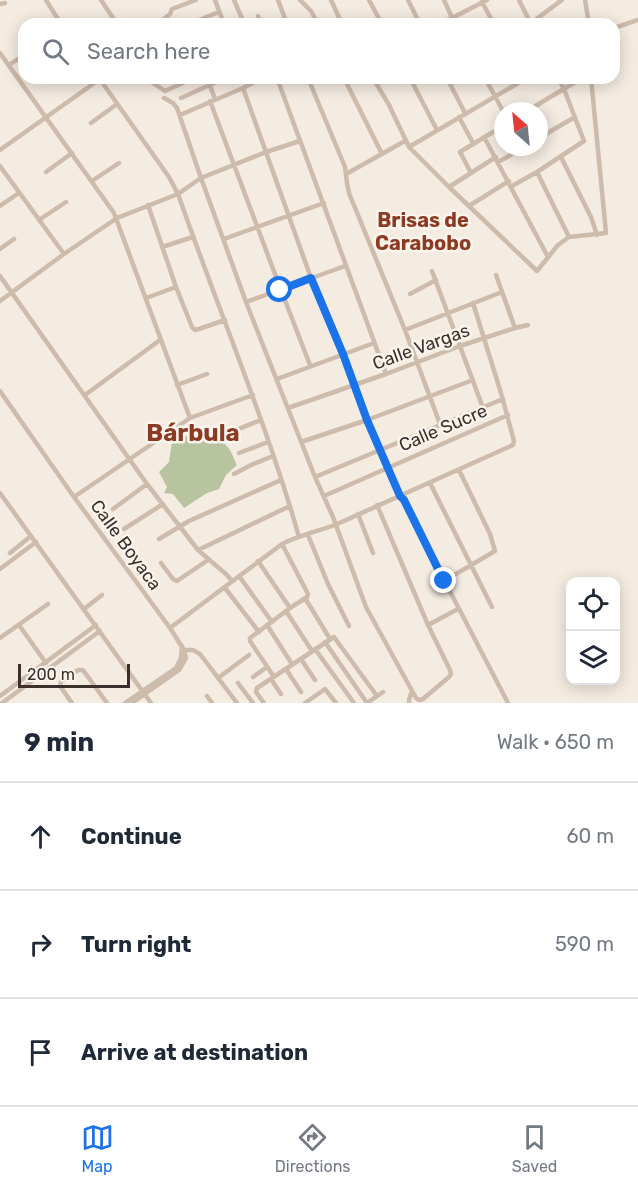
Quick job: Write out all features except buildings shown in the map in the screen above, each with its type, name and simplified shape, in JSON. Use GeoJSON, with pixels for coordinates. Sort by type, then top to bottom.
{"type":"FeatureCollection","features":[{"type":"Feature","properties":{"kind":"street"},"geometry":{"type":"LineString","coordinates":[[46,0],[57,18]]}},
{"type":"Feature","properties":{"kind":"street"},"geometry":{"type":"LineString","coordinates":[[101,0],[113,18]]}},
{"type":"Feature","properties":{"kind":"street"},"geometry":{"type":"LineString","coordinates":[[166,18],[172,9],[196,0]]}},
{"type":"Feature","properties":{"kind":"street"},"geometry":{"type":"LineString","coordinates":[[215,0],[222,18]]}},
{"type":"Feature","properties":{"kind":"street"},"geometry":{"type":"LineString","coordinates":[[234,0],[242,18]]}},
{"type":"Feature","properties":{"kind":"street"},"geometry":{"type":"LineString","coordinates":[[278,0],[285,18]]}},
{"type":"Feature","properties":{"kind":"street"},"geometry":{"type":"LineString","coordinates":[[300,0],[315,18]]}},
{"type":"Feature","properties":{"kind":"street"},"geometry":{"type":"LineString","coordinates":[[331,0],[339,18]]}},
{"type":"Feature","properties":{"kind":"street"},"geometry":{"type":"LineString","coordinates":[[369,0],[379,18]]}},
{"type":"Feature","properties":{"kind":"street"},"geometry":{"type":"LineString","coordinates":[[408,0],[417,18]]}},
{"type":"Feature","properties":{"kind":"street"},"geometry":{"type":"LineString","coordinates":[[444,0],[452,18],[484,1],[491,18]]}},
{"type":"Feature","properties":{"kind":"street"},"geometry":{"type":"LineString","coordinates":[[519,0],[528,18]]}},
{"type":"Feature","properties":{"kind":"street"},"geometry":{"type":"LineString","coordinates":[[539,18],[562,0]]}},
{"type":"Feature","properties":{"kind":"street"},"geometry":{"type":"LineString","coordinates":[[585,0],[589,18]]}},
{"type":"Feature","properties":{"kind":"street"},"geometry":{"type":"LineString","coordinates":[[204,18],[219,12]]}},
{"type":"Feature","properties":{"kind":"street"},"geometry":{"type":"LineString","coordinates":[[620,26],[638,20]]}},
{"type":"Feature","properties":{"kind":"street"},"geometry":{"type":"LineString","coordinates":[[0,53],[18,78]]}},
{"type":"Feature","properties":{"kind":"street"},"geometry":{"type":"LineString","coordinates":[[0,65],[18,58]]}},
{"type":"Feature","properties":{"kind":"street"},"geometry":{"type":"LineString","coordinates":[[22,84],[117,218],[190,418]]}},
{"type":"Feature","properties":{"kind":"street"},"geometry":{"type":"LineString","coordinates":[[0,150],[92,84]]}},
{"type":"Feature","properties":{"kind":"street"},"geometry":{"type":"LineString","coordinates":[[104,84],[169,177],[178,194],[253,395],[299,537]]}},
{"type":"Feature","properties":{"kind":"street"},"geometry":{"type":"LineString","coordinates":[[155,84],[165,91],[181,84]]}},
{"type":"Feature","properties":{"kind":"street"},"geometry":{"type":"LineString","coordinates":[[246,84],[266,152],[311,278],[387,468],[508,703]]}},
{"type":"Feature","properties":{"kind":"street"},"geometry":{"type":"LineString","coordinates":[[180,115],[251,84]]}},
{"type":"Feature","properties":{"kind":"street"},"geometry":{"type":"LineString","coordinates":[[279,84],[386,374]]}},
{"type":"Feature","properties":{"kind":"street"},"geometry":{"type":"LineString","coordinates":[[310,84],[345,167],[346,183],[440,424]]}},
{"type":"Feature","properties":{"kind":"street"},"geometry":{"type":"LineString","coordinates":[[347,84],[382,154]]}},
{"type":"Feature","properties":{"kind":"street"},"geometry":{"type":"LineString","coordinates":[[377,84],[407,144],[448,187],[537,271],[558,245],[569,237],[605,234],[606,232],[592,84]]}},
{"type":"Feature","properties":{"kind":"street"},"geometry":{"type":"LineString","coordinates":[[413,84],[437,130]]}},
{"type":"Feature","properties":{"kind":"street"},"geometry":{"type":"LineString","coordinates":[[450,84],[465,113]]}},
{"type":"Feature","properties":{"kind":"street"},"geometry":{"type":"LineString","coordinates":[[488,84],[498,102]]}},
{"type":"Feature","properties":{"kind":"street"},"geometry":{"type":"LineString","coordinates":[[346,174],[382,154],[437,130],[515,84]]}},
{"type":"Feature","properties":{"kind":"street"},"geometry":{"type":"LineString","coordinates":[[469,206],[510,183],[537,172],[584,141],[561,84]]}},
{"type":"Feature","properties":{"kind":"street"},"geometry":{"type":"LineString","coordinates":[[542,102],[572,84]]}},
{"type":"Feature","properties":{"kind":"street"},"geometry":{"type":"LineString","coordinates":[[181,98],[209,85],[234,165],[310,366]]}},
{"type":"Feature","properties":{"kind":"street"},"geometry":{"type":"LineString","coordinates":[[164,98],[173,103],[180,115],[246,302],[366,607],[419,700],[451,674],[377,505]]}},
{"type":"Feature","properties":{"kind":"street"},"geometry":{"type":"LineString","coordinates":[[91,123],[117,104]]}},
{"type":"Feature","properties":{"kind":"street"},"geometry":{"type":"LineString","coordinates":[[459,117],[473,143]]}},
{"type":"Feature","properties":{"kind":"street"},"geometry":{"type":"LineString","coordinates":[[548,133],[575,117]]}},
{"type":"Feature","properties":{"kind":"street"},"geometry":{"type":"LineString","coordinates":[[471,173],[460,152],[494,131]]}},
{"type":"Feature","properties":{"kind":"street"},"geometry":{"type":"LineString","coordinates":[[484,137],[548,257]]}},
{"type":"Feature","properties":{"kind":"street"},"geometry":{"type":"LineString","coordinates":[[0,301],[117,218],[178,194],[201,178],[300,141]]}},
{"type":"Feature","properties":{"kind":"street"},"geometry":{"type":"LineString","coordinates":[[46,172],[72,153]]}},
{"type":"Feature","properties":{"kind":"street"},"geometry":{"type":"LineString","coordinates":[[448,187],[504,156]]}},
{"type":"Feature","properties":{"kind":"street"},"geometry":{"type":"LineString","coordinates":[[561,157],[591,217],[597,235]]}},
{"type":"Feature","properties":{"kind":"street"},"geometry":{"type":"LineString","coordinates":[[92,181],[119,163]]}},
{"type":"Feature","properties":{"kind":"street"},"geometry":{"type":"LineString","coordinates":[[0,166],[64,254]]}},
{"type":"Feature","properties":{"kind":"street"},"geometry":{"type":"LineString","coordinates":[[537,172],[569,237]]}},
{"type":"Feature","properties":{"kind":"street"},"geometry":{"type":"LineString","coordinates":[[0,206],[19,193]]}},
{"type":"Feature","properties":{"kind":"street"},"geometry":{"type":"LineString","coordinates":[[39,220],[66,202]]}},
{"type":"Feature","properties":{"kind":"street"},"geometry":{"type":"LineString","coordinates":[[224,239],[324,203]]}},
{"type":"Feature","properties":{"kind":"street"},"geometry":{"type":"LineString","coordinates":[[148,205],[192,327],[195,330],[225,320]]}},
{"type":"Feature","properties":{"kind":"street"},"geometry":{"type":"LineString","coordinates":[[162,247],[193,237]]}},
{"type":"Feature","properties":{"kind":"street"},"geometry":{"type":"LineString","coordinates":[[0,249],[14,239]]}},
{"type":"Feature","properties":{"kind":"street"},"geometry":{"type":"LineString","coordinates":[[246,302],[345,266]]}},
{"type":"Feature","properties":{"kind":"street"},"geometry":{"type":"LineString","coordinates":[[432,271],[483,408]]}},
{"type":"Feature","properties":{"kind":"street"},"geometry":{"type":"LineString","coordinates":[[496,275],[515,328]]}},
{"type":"Feature","properties":{"kind":"street"},"geometry":{"type":"LineString","coordinates":[[0,276],[147,484],[198,550],[232,581]]}},
{"type":"Feature","properties":{"kind":"street"},"geometry":{"type":"LineString","coordinates":[[410,294],[436,280]]}},
{"type":"Feature","properties":{"kind":"street"},"geometry":{"type":"LineString","coordinates":[[147,298],[176,287]]}},
{"type":"Feature","properties":{"kind":"street"},"geometry":{"type":"LineString","coordinates":[[405,330],[502,292]]}},
{"type":"Feature","properties":{"kind":"street"},"geometry":{"type":"LineString","coordinates":[[170,628],[282,544],[335,525],[514,443],[508,416],[473,303]]}},
{"type":"Feature","properties":{"kind":"street","name":"Calle Vargas"},"geometry":{"type":"LineString","coordinates":[[288,408],[460,346],[528,325]]}},
{"type":"Feature","properties":{"kind":"street"},"geometry":{"type":"LineString","coordinates":[[85,395],[160,340]]}},
{"type":"Feature","properties":{"kind":"street"},"geometry":{"type":"LineString","coordinates":[[277,379],[374,343]]}},
{"type":"Feature","properties":{"kind":"street"},"geometry":{"type":"LineString","coordinates":[[177,385],[207,374]]}},
{"type":"Feature","properties":{"kind":"street"},"geometry":{"type":"LineString","coordinates":[[301,442],[473,380]]}},
{"type":"Feature","properties":{"kind":"street","name":"Calle Boyaca"},"geometry":{"type":"LineString","coordinates":[[0,391],[183,648],[200,654],[237,703]]}},
{"type":"Feature","properties":{"kind":"street"},"geometry":{"type":"LineString","coordinates":[[74,497],[190,418],[253,395]]}},
{"type":"Feature","properties":{"kind":"street"},"geometry":{"type":"LineString","coordinates":[[315,477],[503,399]]}},
{"type":"Feature","properties":{"kind":"street","name":"Calle Sucre"},"geometry":{"type":"LineString","coordinates":[[324,496],[508,416]]}},
{"type":"Feature","properties":{"kind":"street"},"geometry":{"type":"LineString","coordinates":[[231,432],[261,420]]}},
{"type":"Feature","properties":{"kind":"street"},"geometry":{"type":"LineString","coordinates":[[239,453],[268,442]]}},
{"type":"Feature","properties":{"kind":"street"},"geometry":{"type":"LineString","coordinates":[[234,474],[273,456]]}},
{"type":"Feature","properties":{"kind":"street"},"geometry":{"type":"LineString","coordinates":[[444,581],[494,553],[495,548],[459,470]]}},
{"type":"Feature","properties":{"kind":"street"},"geometry":{"type":"LineString","coordinates":[[159,539],[180,526],[281,480]]}},
{"type":"Feature","properties":{"kind":"street"},"geometry":{"type":"LineString","coordinates":[[430,483],[492,607]]}},
{"type":"Feature","properties":{"kind":"street"},"geometry":{"type":"LineString","coordinates":[[114,509],[147,484]]}},
{"type":"Feature","properties":{"kind":"street"},"geometry":{"type":"LineString","coordinates":[[0,493],[151,703]]}},
{"type":"Feature","properties":{"kind":"street"},"geometry":{"type":"LineString","coordinates":[[124,529],[163,504]]}},
{"type":"Feature","properties":{"kind":"street"},"geometry":{"type":"LineString","coordinates":[[198,550],[290,506]]}},
{"type":"Feature","properties":{"kind":"street"},"geometry":{"type":"LineString","coordinates":[[358,514],[373,553]]}},
{"type":"Feature","properties":{"kind":"street"},"geometry":{"type":"LineString","coordinates":[[308,535],[328,584],[349,626]]}},
{"type":"Feature","properties":{"kind":"street"},"geometry":{"type":"LineString","coordinates":[[10,553],[31,536]]}},
{"type":"Feature","properties":{"kind":"street"},"geometry":{"type":"LineString","coordinates":[[0,569],[36,542]]}},
{"type":"Feature","properties":{"kind":"street"},"geometry":{"type":"LineString","coordinates":[[281,694],[249,640],[307,597],[308,594],[282,544]]}},
{"type":"Feature","properties":{"kind":"street"},"geometry":{"type":"LineString","coordinates":[[161,563],[175,581],[208,560]]}},
{"type":"Feature","properties":{"kind":"street"},"geometry":{"type":"LineString","coordinates":[[258,561],[314,650],[354,703]]}},
{"type":"Feature","properties":{"kind":"street"},"geometry":{"type":"LineString","coordinates":[[239,576],[292,664]]}},
{"type":"Feature","properties":{"kind":"street"},"geometry":{"type":"LineString","coordinates":[[225,588],[259,632]]}},
{"type":"Feature","properties":{"kind":"street"},"geometry":{"type":"LineString","coordinates":[[84,609],[102,595]]}},
{"type":"Feature","properties":{"kind":"street"},"geometry":{"type":"LineString","coordinates":[[305,598],[367,703],[383,692]]}},
{"type":"Feature","properties":{"kind":"street"},"geometry":{"type":"LineString","coordinates":[[0,638],[48,604]]}},
{"type":"Feature","properties":{"kind":"street"},"geometry":{"type":"LineString","coordinates":[[428,625],[458,609]]}},
{"type":"Feature","properties":{"kind":"street"},"geometry":{"type":"LineString","coordinates":[[19,625],[46,663]]}},
{"type":"Feature","properties":{"kind":"street"},"geometry":{"type":"LineString","coordinates":[[0,696],[96,625]]}},
{"type":"Feature","properties":{"kind":"street"},"geometry":{"type":"LineString","coordinates":[[2,703],[100,631]]}},
{"type":"Feature","properties":{"kind":"street"},"geometry":{"type":"LineString","coordinates":[[264,703],[256,690],[334,637],[376,696]]}},
{"type":"Feature","properties":{"kind":"street"},"geometry":{"type":"LineString","coordinates":[[132,703],[176,668],[183,648]]}},
{"type":"Feature","properties":{"kind":"street"},"geometry":{"type":"LineString","coordinates":[[218,678],[249,655]]}},
{"type":"Feature","properties":{"kind":"street"},"geometry":{"type":"LineString","coordinates":[[301,659],[315,680]]}},
{"type":"Feature","properties":{"kind":"street"},"geometry":{"type":"LineString","coordinates":[[253,676],[267,667]]}},
{"type":"Feature","properties":{"kind":"street"},"geometry":{"type":"LineString","coordinates":[[286,669],[301,692]]}},
{"type":"Feature","properties":{"kind":"street"},"geometry":{"type":"LineString","coordinates":[[72,703],[60,686],[61,682],[78,670],[83,670],[107,703]]}},
{"type":"Feature","properties":{"kind":"street"},"geometry":{"type":"LineString","coordinates":[[238,683],[253,703]]}},
{"type":"Feature","properties":{"kind":"street"},"geometry":{"type":"LineString","coordinates":[[305,703],[325,689],[334,703]]}},
{"type":"Feature","properties":{"kind":"street"},"geometry":{"type":"LineString","coordinates":[[409,703],[412,691]]}},
{"type":"Feature","properties":{"kind":"street"},"geometry":{"type":"LineString","coordinates":[[124,703],[144,693]]}},
{"type":"Feature","properties":{"kind":"street"},"geometry":{"type":"LineString","coordinates":[[207,696],[212,703]]}},
{"type":"Feature","properties":{"kind":"green space"},"geometry":{"type":"Polygon","coordinates":[[[181,435],[223,442],[230,450],[237,465],[226,475],[219,489],[207,493],[184,508],[173,494],[164,493],[167,487],[159,472],[169,462],[172,441],[181,435]]]}},
{"type":"Feature","properties":{"kind":"district","name":"Brisas de Carabobo"},"geometry":{"type":"Point","coordinates":[423,232]}},
{"type":"Feature","properties":{"kind":"district","name":"Bárbula"},"geometry":{"type":"Point","coordinates":[193,433]}},
{"type":"Feature","properties":{"kind":"route"},"geometry":{"type":"LineString","coordinates":[[280,290],[311,278],[387,468],[444,581]]}}]}
